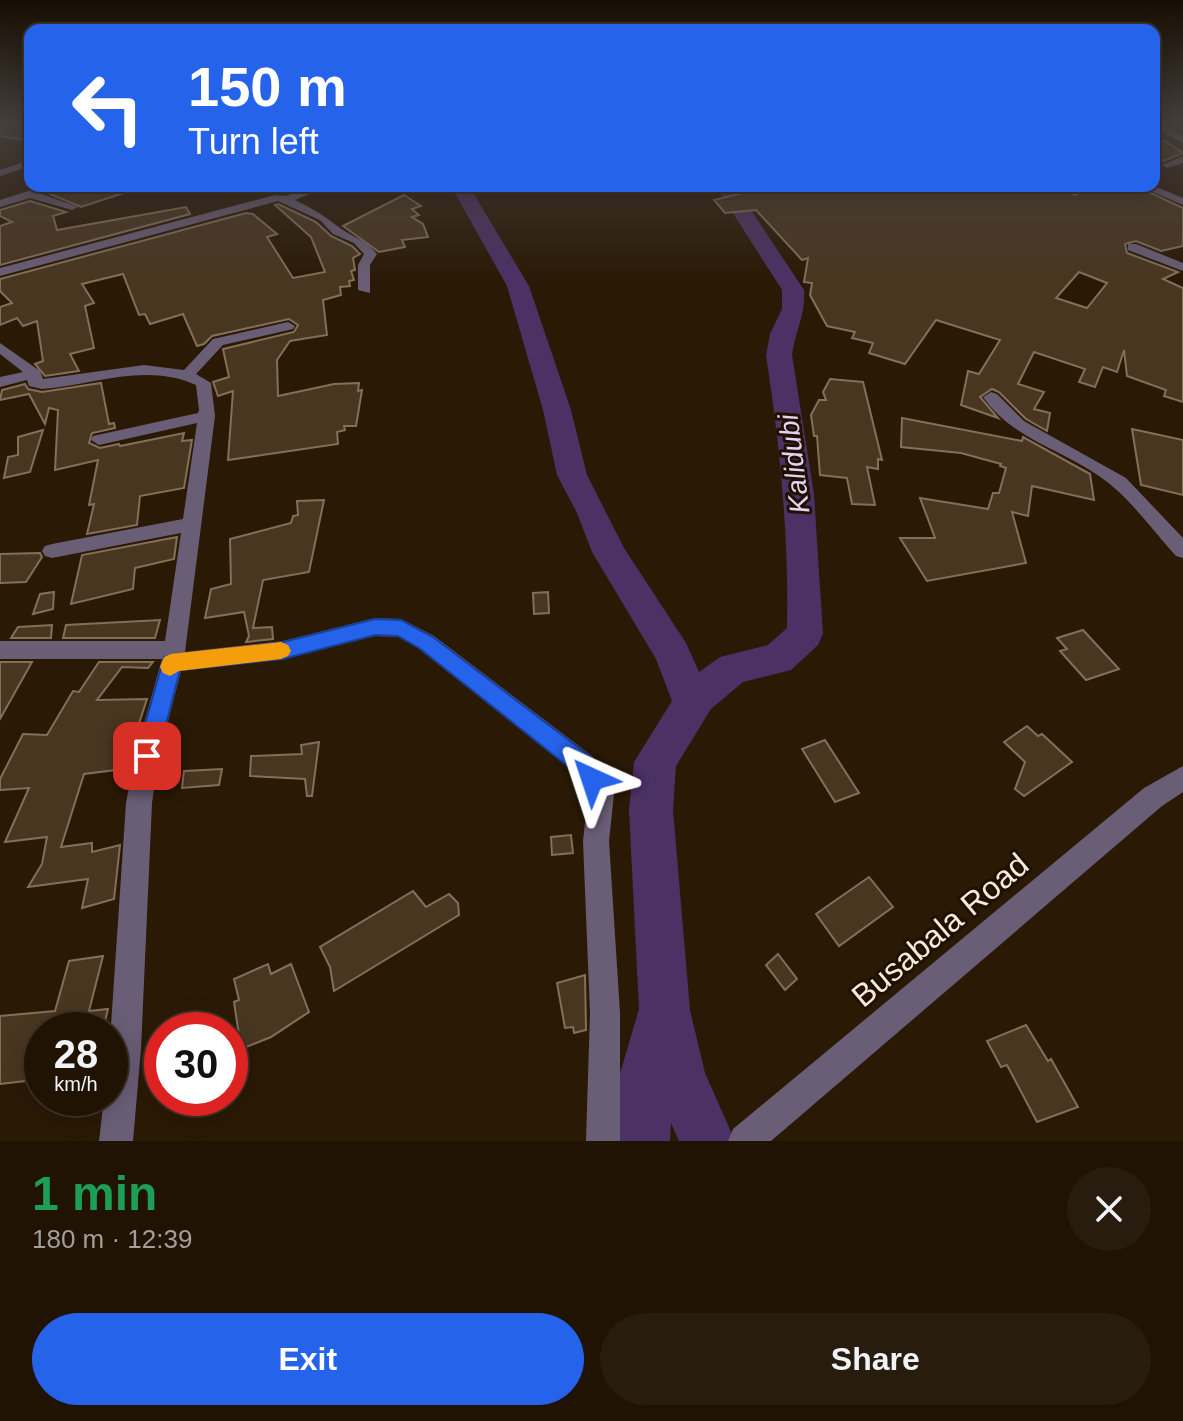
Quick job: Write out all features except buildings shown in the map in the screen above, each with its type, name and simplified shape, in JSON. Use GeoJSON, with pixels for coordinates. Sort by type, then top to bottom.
{"type":"FeatureCollection","features":[{"type":"Feature","properties":{"kind":"street"},"geometry":{"type":"LineString","coordinates":[[0,204],[36,192]]}},
{"type":"Feature","properties":{"kind":"street"},"geometry":{"type":"LineString","coordinates":[[274,192],[324,218],[337,231],[358,240],[371,254],[364,265],[365,290]]}},
{"type":"Feature","properties":{"kind":"street"},"geometry":{"type":"LineString","coordinates":[[0,272],[302,192]]}},
{"type":"Feature","properties":{"kind":"street"},"geometry":{"type":"LineString","coordinates":[[1159,192],[1183,202]]}},
{"type":"Feature","properties":{"kind":"street"},"geometry":{"type":"LineString","coordinates":[[30,194],[72,207]]}},
{"type":"Feature","properties":{"kind":"street"},"geometry":{"type":"LineString","coordinates":[[1132,247],[1183,267]]}},
{"type":"Feature","properties":{"kind":"street"},"geometry":{"type":"LineString","coordinates":[[188,374],[218,342],[288,326]]}},
{"type":"Feature","properties":{"kind":"street"},"geometry":{"type":"LineString","coordinates":[[0,347],[35,374]]}},
{"type":"Feature","properties":{"kind":"street"},"geometry":{"type":"LineString","coordinates":[[35,374],[35,383],[42,384],[132,371],[188,374],[203,383],[207,416],[173,656],[147,756],[139,803],[125,1049],[116,1141]]}},
{"type":"Feature","properties":{"kind":"street"},"geometry":{"type":"LineString","coordinates":[[0,382],[35,374]]}},
{"type":"Feature","properties":{"kind":"street"},"geometry":{"type":"LineString","coordinates":[[991,397],[1010,419],[1121,482],[1183,551]]}},
{"type":"Feature","properties":{"kind":"street"},"geometry":{"type":"LineString","coordinates":[[99,440],[207,416]]}},
{"type":"Feature","properties":{"kind":"street"},"geometry":{"type":"LineString","coordinates":[[52,551],[193,524]]}},
{"type":"Feature","properties":{"kind":"street"},"geometry":{"type":"LineString","coordinates":[[0,650],[173,656],[283,650],[375,627],[401,628],[426,642],[583,764],[601,794],[596,841],[605,1013],[603,1141]]}},
{"type":"Feature","properties":{"kind":"street","name":"Busabala Road"},"geometry":{"type":"LineString","coordinates":[[745,1141],[1153,797],[1183,778]]}},
{"type":"Feature","properties":{"kind":"waterway","name":"Kalidubi"},"geometry":{"type":"LineString","coordinates":[[463,192],[518,286],[557,410],[572,475],[593,513],[609,552],[673,654],[693,704]]}},
{"type":"Feature","properties":{"kind":"waterway","name":"Kalidubi"},"geometry":{"type":"LineString","coordinates":[[693,704],[733,668],[778,659],[805,634],[799,494],[779,355],[782,334],[794,309],[793,290],[773,255],[752,231],[728,192]]}},
{"type":"Feature","properties":{"kind":"waterway","name":"Kalidubi"},"geometry":{"type":"LineString","coordinates":[[642,1141],[646,1077],[665,1009],[651,810],[655,762],[693,704]]}},
{"type":"Feature","properties":{"kind":"waterway"},"geometry":{"type":"LineString","coordinates":[[666,1014],[679,1076],[707,1141]]}},
{"type":"Feature","properties":{"kind":"slow traffic"},"geometry":{"type":"LineString","coordinates":[[170,667],[171,663],[281,651]]}},
{"type":"Feature","properties":{"kind":"route"},"geometry":{"type":"LineString","coordinates":[[147,756],[171,663],[283,650],[375,627],[401,628],[426,642],[516,711],[583,764],[592,779]]}}]}
